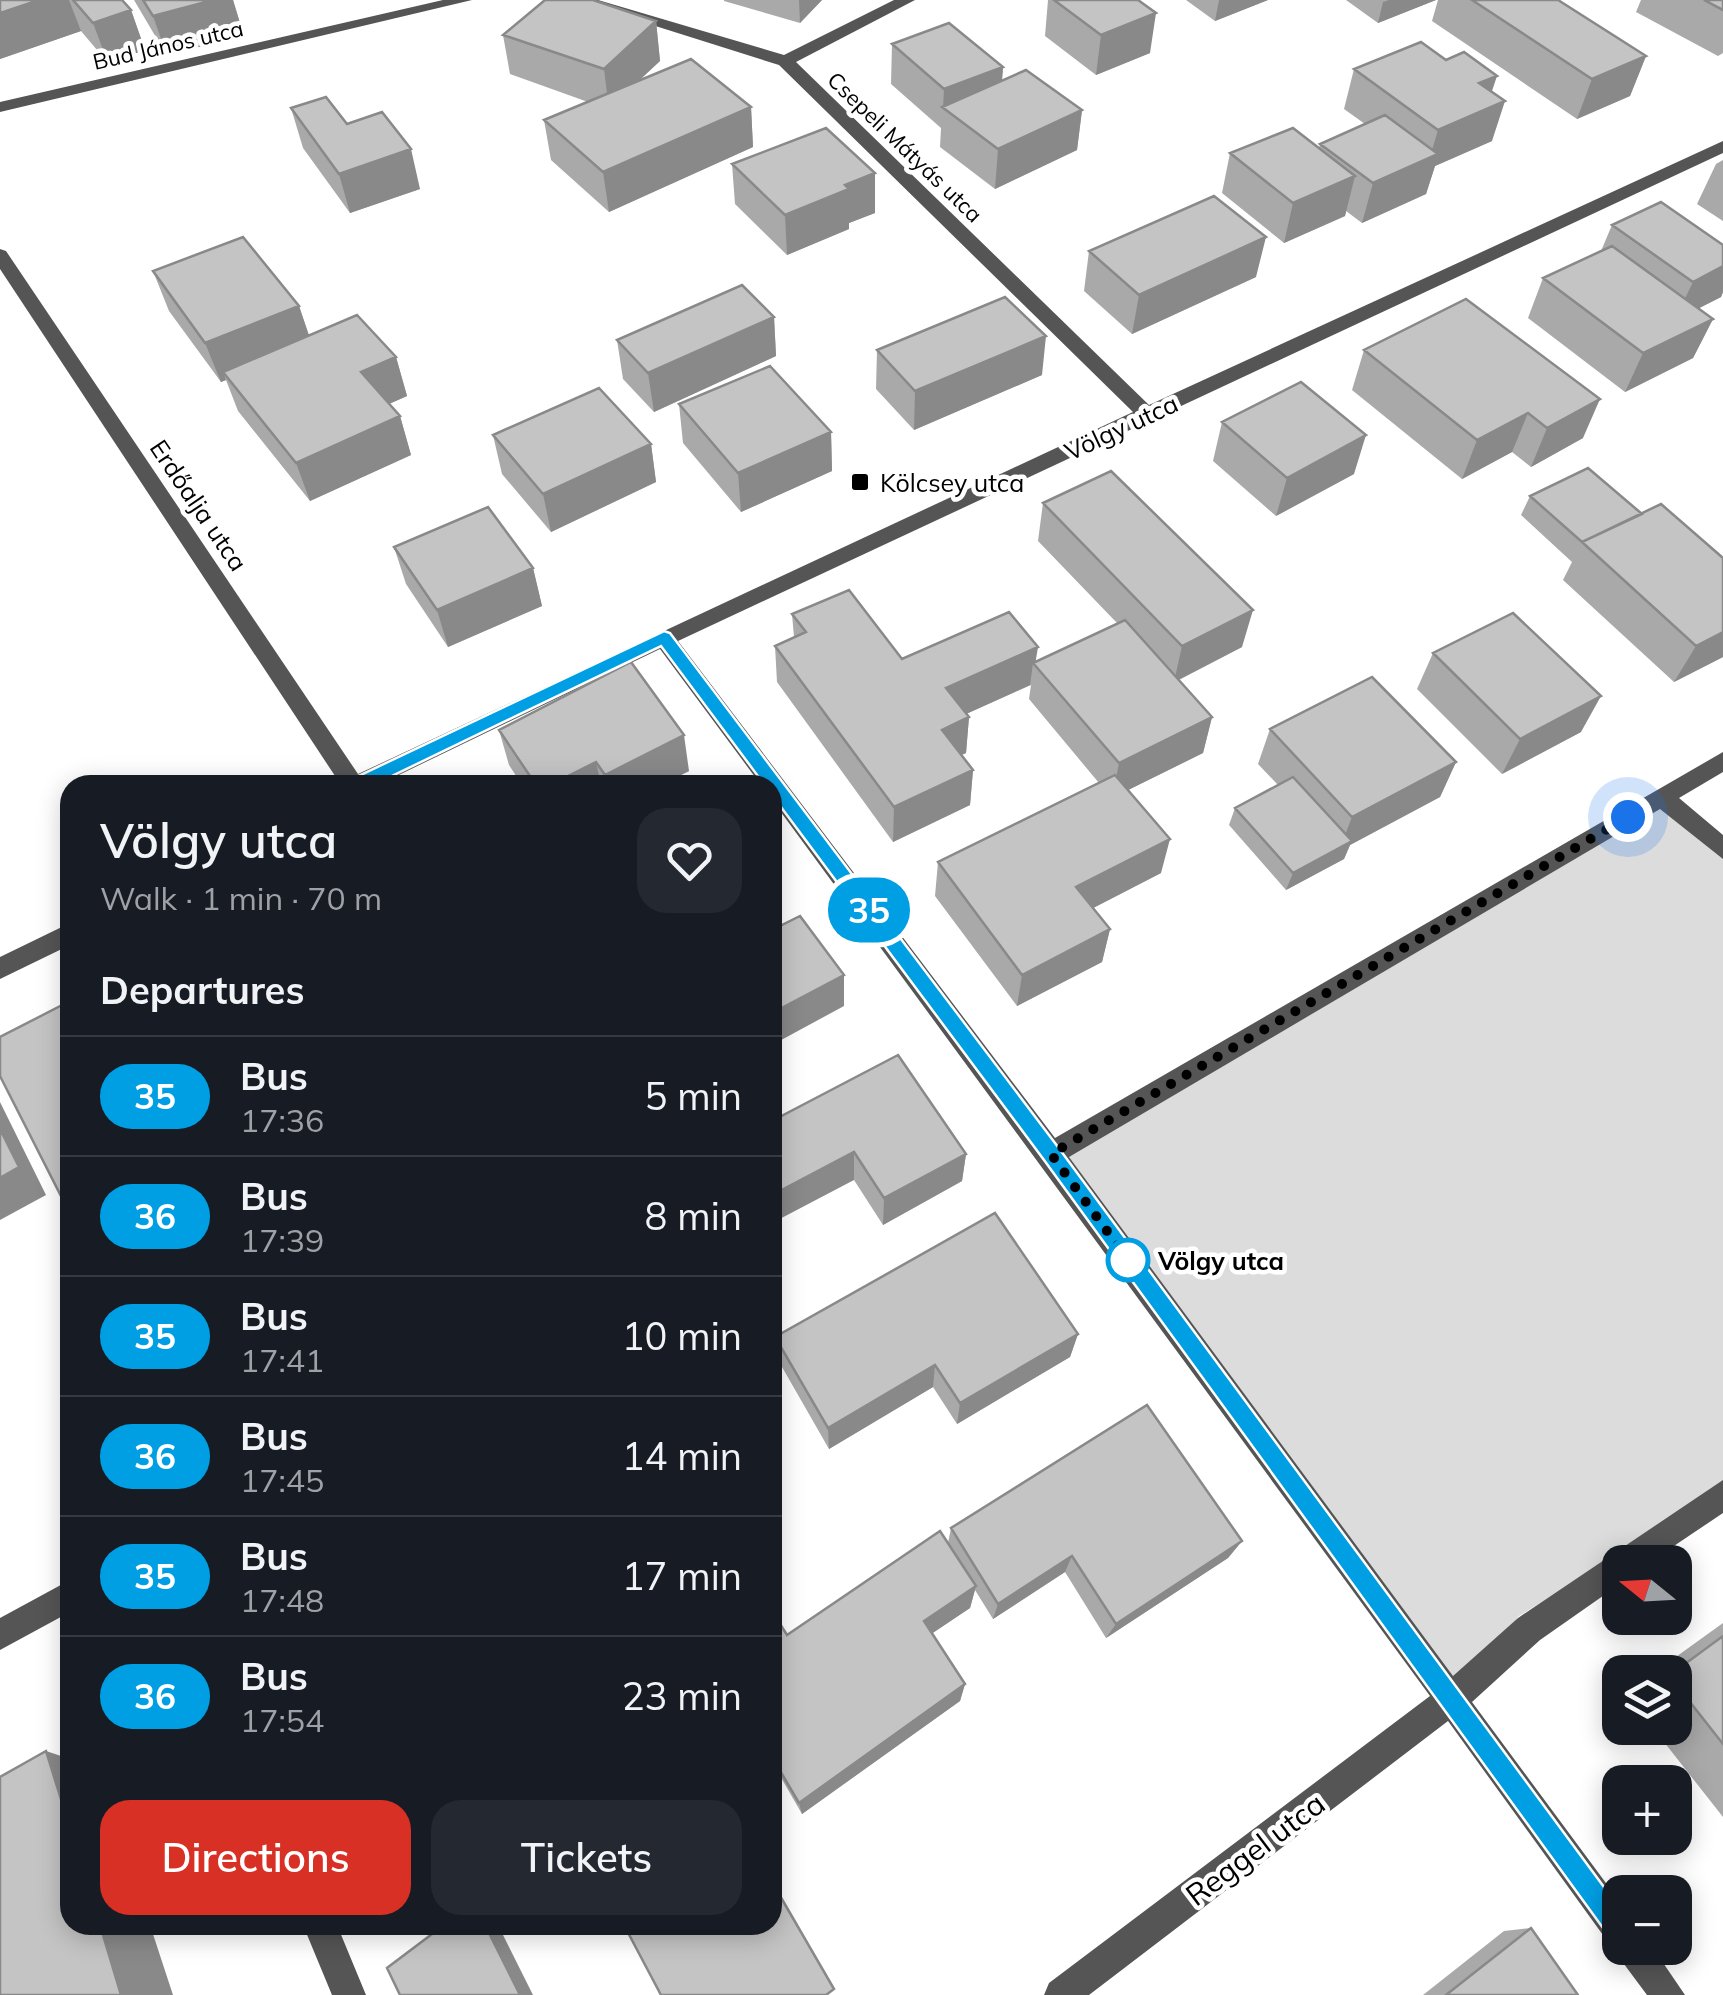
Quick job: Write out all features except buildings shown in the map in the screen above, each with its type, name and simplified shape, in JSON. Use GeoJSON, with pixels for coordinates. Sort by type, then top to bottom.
{"type":"FeatureCollection","features":[{"type":"Feature","properties":{"kind":"street","name":"Bud János utca"},"geometry":{"type":"LineString","coordinates":[[0,107],[464,0]]}},
{"type":"Feature","properties":{"kind":"street","name":"Csepeli Mátyás utca"},"geometry":{"type":"LineString","coordinates":[[581,0],[784,60],[1147,414]]}},
{"type":"Feature","properties":{"kind":"street"},"geometry":{"type":"LineString","coordinates":[[784,60],[906,0]]}},
{"type":"Feature","properties":{"kind":"street","name":"Völgy utca"},"geometry":{"type":"LineString","coordinates":[[376,775],[1723,146]]}},
{"type":"Feature","properties":{"kind":"street","name":"Erdőalja utca"},"geometry":{"type":"LineString","coordinates":[[0,255],[348,775]]}},
{"type":"Feature","properties":{"kind":"street"},"geometry":{"type":"LineString","coordinates":[[664,638],[767,775]]}},
{"type":"Feature","properties":{"kind":"street"},"geometry":{"type":"LineString","coordinates":[[1051,1154],[1723,761]]}},
{"type":"Feature","properties":{"kind":"street"},"geometry":{"type":"LineString","coordinates":[[782,795],[1051,1154],[1602,1906]]}},
{"type":"Feature","properties":{"kind":"street"},"geometry":{"type":"LineString","coordinates":[[1662,797],[1723,850]]}},
{"type":"Feature","properties":{"kind":"street"},"geometry":{"type":"LineString","coordinates":[[0,969],[60,938]]}},
{"type":"Feature","properties":{"kind":"street","name":"Reggel utca"},"geometry":{"type":"LineString","coordinates":[[1651,1545],[1723,1495]]}},
{"type":"Feature","properties":{"kind":"street","name":"Reggel utca"},"geometry":{"type":"LineString","coordinates":[[1060,1995],[1449,1701],[1529,1629],[1602,1579]]}},
{"type":"Feature","properties":{"kind":"street"},"geometry":{"type":"LineString","coordinates":[[0,1635],[60,1601]]}},
{"type":"Feature","properties":{"kind":"street"},"geometry":{"type":"LineString","coordinates":[[324,1935],[349,1995]]}},
{"type":"Feature","properties":{"kind":"street"},"geometry":{"type":"LineString","coordinates":[[1646,1965],[1668,1995]]}},
{"type":"Feature","properties":{"kind":"shaded area"},"geometry":{"type":"Polygon","coordinates":[[[1662,797],[1723,849],[1723,1489],[1633,1545],[1602,1545],[1602,1564],[1519,1616],[1449,1701],[1051,1154],[1662,797]]]}},
{"type":"Feature","properties":{"kind":"bus line","name":"35"},"geometry":{"type":"LineString","coordinates":[[377,775],[664,638],[769,775]]}},
{"type":"Feature","properties":{"kind":"bus line","name":"35"},"geometry":{"type":"LineString","coordinates":[[782,793],[1602,1906]]}},
{"type":"Feature","properties":{"kind":"place","name":"Kölcsey utca"},"geometry":{"type":"Point","coordinates":[860,482]}},
{"type":"Feature","properties":{"kind":"place","name":"Völgy utca"},"geometry":{"type":"Point","coordinates":[1128,1260]}},
{"type":"Feature","properties":{"kind":"route"},"geometry":{"type":"LineString","coordinates":[[1128,1260],[1051,1154],[1628,817]]}}]}
